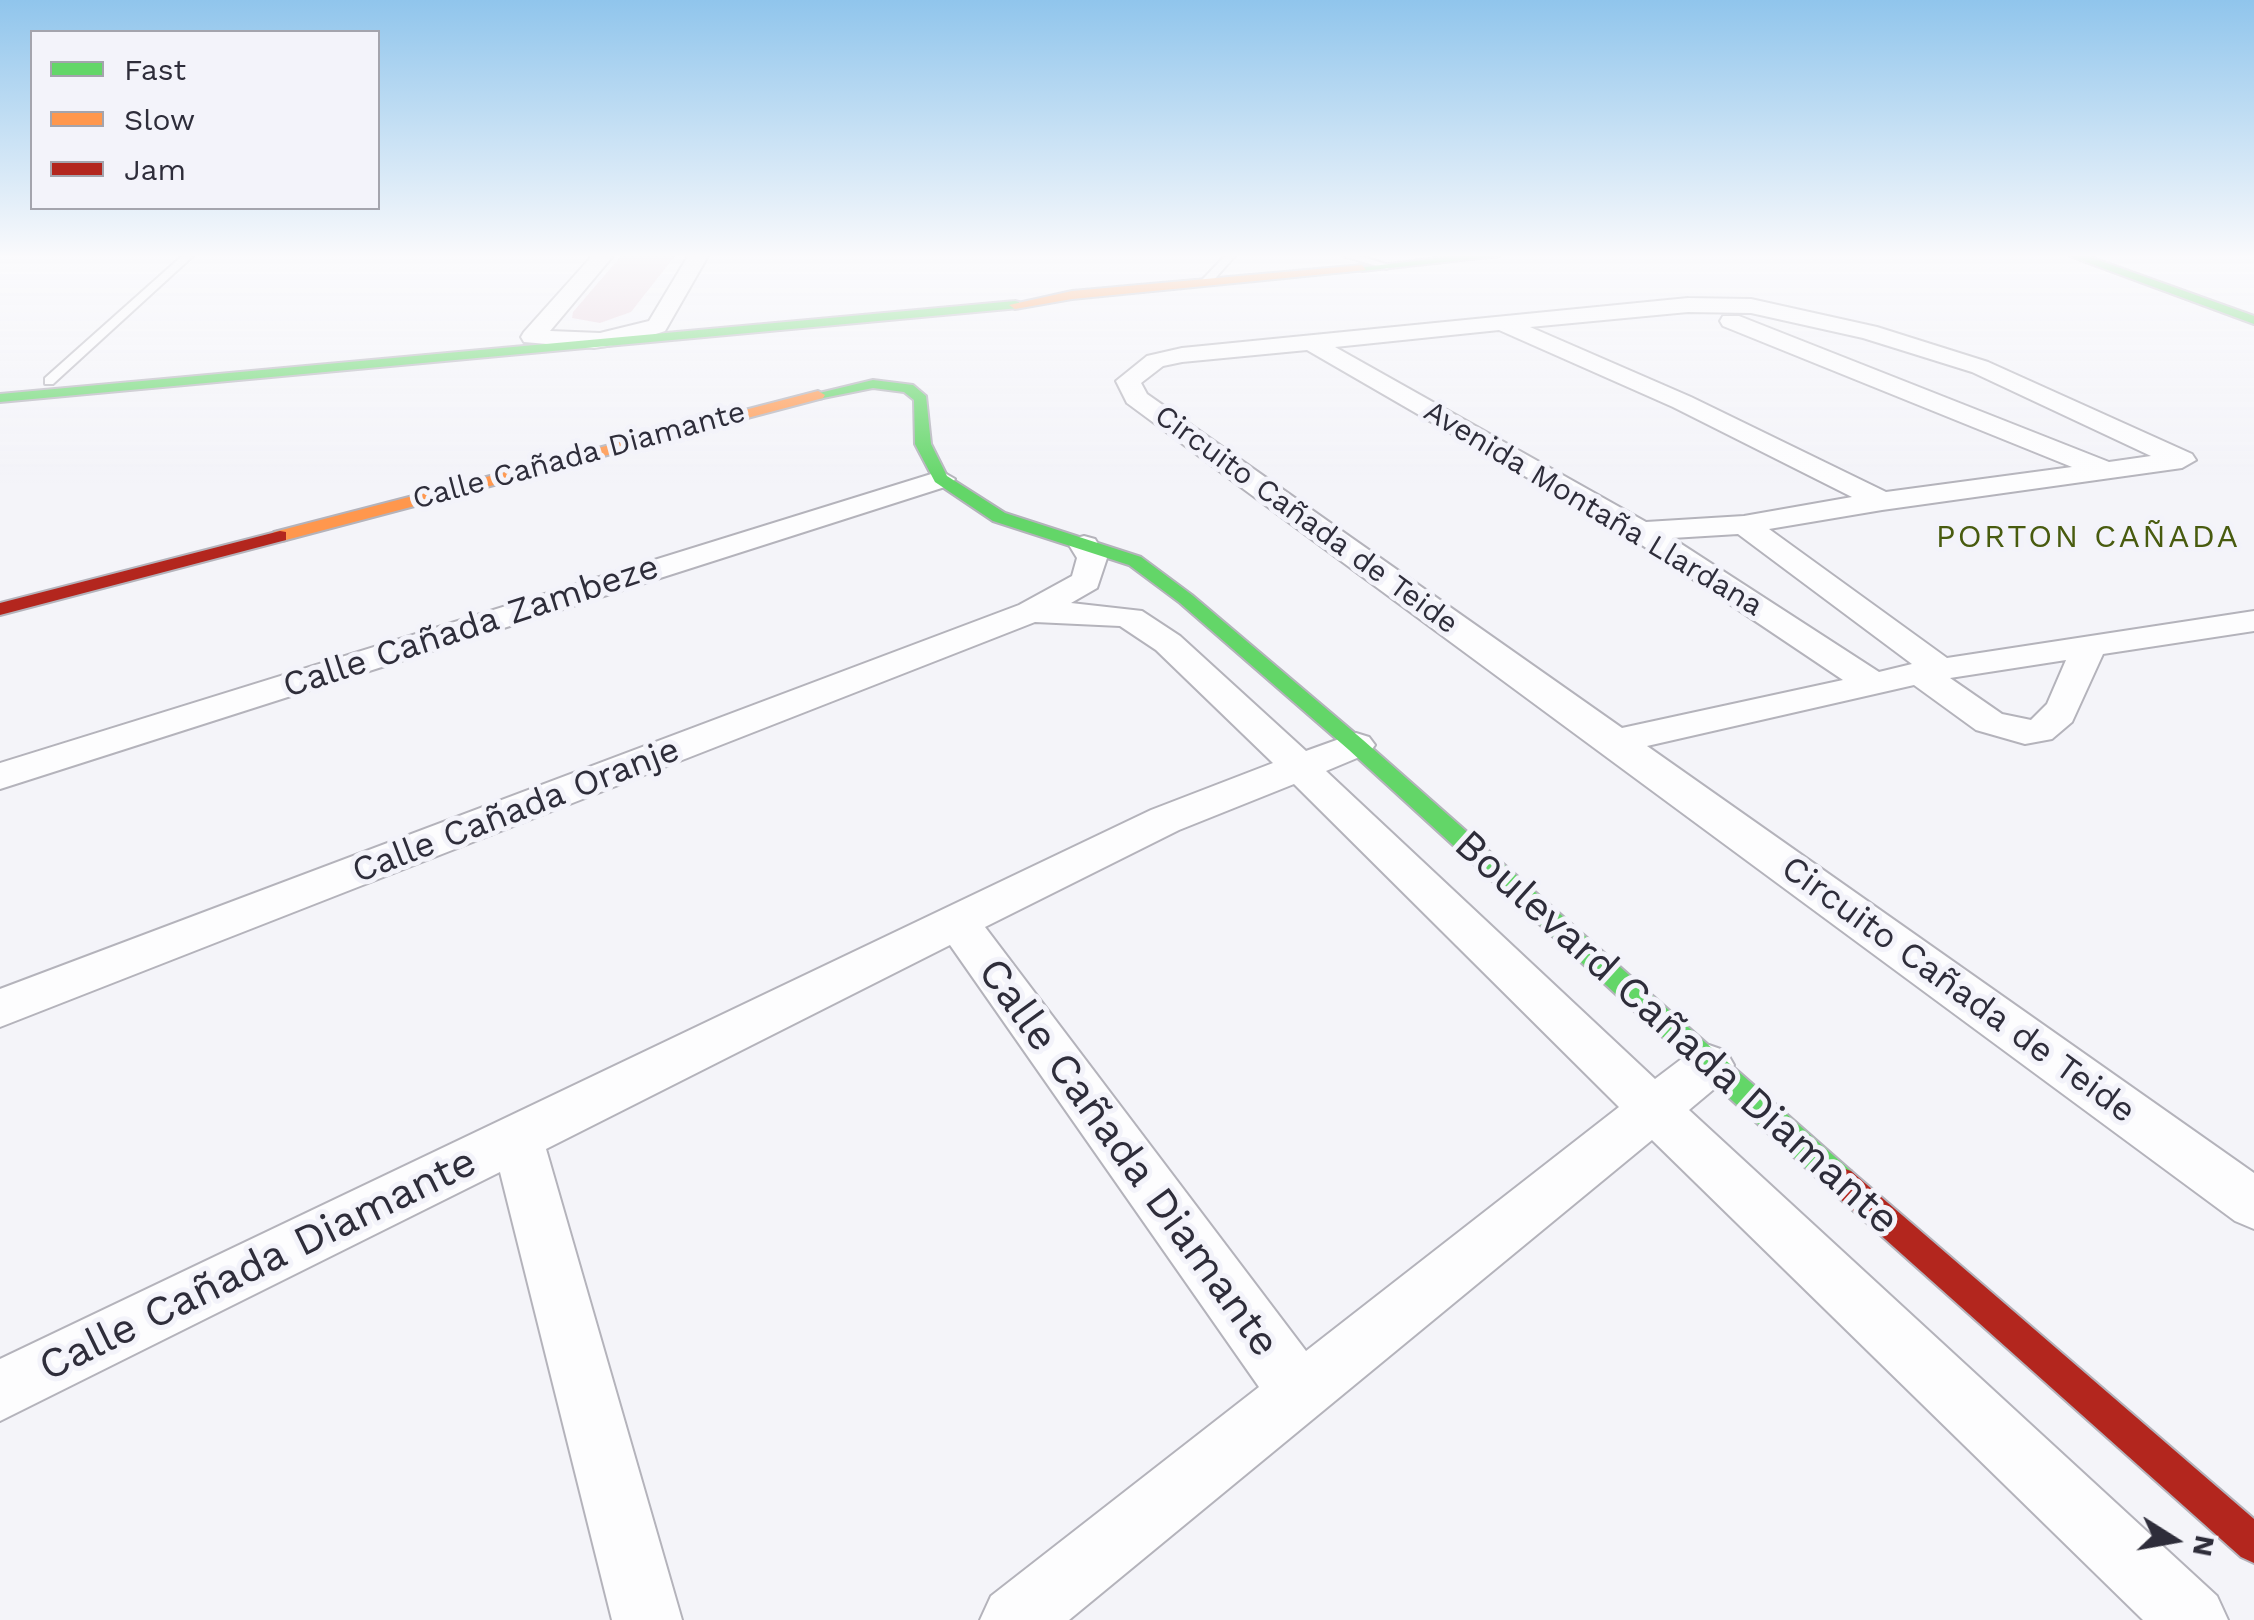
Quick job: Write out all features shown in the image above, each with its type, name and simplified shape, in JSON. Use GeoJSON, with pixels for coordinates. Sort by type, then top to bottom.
{"type":"FeatureCollection","features":[{"type":"Feature","properties":{"kind":"main road"},"geometry":{"type":"LineString","coordinates":[[0,398],[658,332]]}},
{"type":"Feature","properties":{"kind":"main road"},"geometry":{"type":"LineString","coordinates":[[0,386],[532,344]]}},
{"type":"Feature","properties":{"kind":"main road","name":"Calle Cañada Diamante"},"geometry":{"type":"LineString","coordinates":[[0,609],[858,385],[889,384],[916,393],[923,415],[923,444],[941,478]]}},
{"type":"Feature","properties":{"kind":"main road"},"geometry":{"type":"LineString","coordinates":[[941,478],[998,517],[1084,545]]}},
{"type":"Feature","properties":{"kind":"main road","name":"Boulevard Cañada Diamante"},"geometry":{"type":"LineString","coordinates":[[1084,545],[1113,551],[1158,577],[1356,744],[1708,1065],[2254,1544]]}},
{"type":"Feature","properties":{"kind":"street"},"geometry":{"type":"LineString","coordinates":[[532,344],[542,332]]}},
{"type":"Feature","properties":{"kind":"street"},"geometry":{"type":"LineString","coordinates":[[532,344],[654,332]]}},
{"type":"Feature","properties":{"kind":"street","name":"Circuito Cañada de Teide"},"geometry":{"type":"LineString","coordinates":[[1415,332],[1182,355],[1155,361],[1128,380],[1136,398],[2254,1204]]}},
{"type":"Feature","properties":{"kind":"street"},"geometry":{"type":"LineString","coordinates":[[1522,332],[1682,402],[1882,501]]}},
{"type":"Feature","properties":{"kind":"street","name":"Circuito Cañada de Teide"},"geometry":{"type":"LineString","coordinates":[[1755,332],[2104,469]]}},
{"type":"Feature","properties":{"kind":"street","name":"Circuito Cañada de Teide"},"geometry":{"type":"LineString","coordinates":[[1641,531],[1744,525],[1882,501],[2192,458],[1963,361],[1867,332]]}},
{"type":"Feature","properties":{"kind":"street","name":"Avenida Montaña Llardana"},"geometry":{"type":"LineString","coordinates":[[1310,342],[1641,531],[1872,683]]}},
{"type":"Feature","properties":{"kind":"street","name":"Calle Cañada Zambeze"},"geometry":{"type":"LineString","coordinates":[[0,776],[941,478]]}},
{"type":"Feature","properties":{"kind":"street"},"geometry":{"type":"LineString","coordinates":[[1744,525],[1989,722],[2025,732],[2039,731],[2054,722],[2089,647]]}},
{"type":"Feature","properties":{"kind":"street","name":"Calle Cañada Oranje"},"geometry":{"type":"LineString","coordinates":[[0,1008],[1031,612],[1086,581],[1092,558],[1084,545]]}},
{"type":"Feature","properties":{"kind":"street","name":"Calle Cañada Oranje"},"geometry":{"type":"LineString","coordinates":[[1031,612],[1100,613],[1130,618],[1168,643]]}},
{"type":"Feature","properties":{"kind":"street"},"geometry":{"type":"LineString","coordinates":[[1614,742],[1930,671],[2254,621]]}},
{"type":"Feature","properties":{"kind":"street","name":"Boulevard Cañada Diamante"},"geometry":{"type":"LineString","coordinates":[[1168,643],[1455,921],[2193,1620]]}},
{"type":"Feature","properties":{"kind":"street","name":"Calle Cañada Diamante"},"geometry":{"type":"LineString","coordinates":[[0,1392],[1166,820],[1356,744]]}},
{"type":"Feature","properties":{"kind":"street","name":"Calle Cañada Diamante"},"geometry":{"type":"LineString","coordinates":[[957,922],[1300,1393]]}},
{"type":"Feature","properties":{"kind":"street","name":"Calle Cañada Diamante"},"geometry":{"type":"LineString","coordinates":[[1014,1620],[1708,1065]]}},
{"type":"Feature","properties":{"kind":"street","name":"Calle Cañada Diamante"},"geometry":{"type":"LineString","coordinates":[[517,1138],[647,1620]]}},
{"type":"Feature","properties":{"kind":"lane"},"geometry":{"type":"LineString","coordinates":[[49,381],[104,332]]}},
{"type":"Feature","properties":{"kind":"traffic: fast"},"geometry":{"type":"LineString","coordinates":[[0,398],[725,332]]}},
{"type":"Feature","properties":{"kind":"traffic: fast"},"geometry":{"type":"LineString","coordinates":[[818,395],[873,384],[908,388],[921,399],[923,444],[941,479],[999,517],[1135,561],[1186,599],[1356,745],[1840,1180]]}},
{"type":"Feature","properties":{"kind":"traffic: slow"},"geometry":{"type":"LineString","coordinates":[[280,536],[818,395]]}},
{"type":"Feature","properties":{"kind":"traffic: jam"},"geometry":{"type":"LineString","coordinates":[[0,609],[280,536]]}},
{"type":"Feature","properties":{"kind":"traffic: jam"},"geometry":{"type":"LineString","coordinates":[[1840,1180],[2254,1544]]}},
{"type":"Feature","properties":{"kind":"district","name":"PORTON CAÑADA"},"geometry":{"type":"Point","coordinates":[2088,538]}}]}
